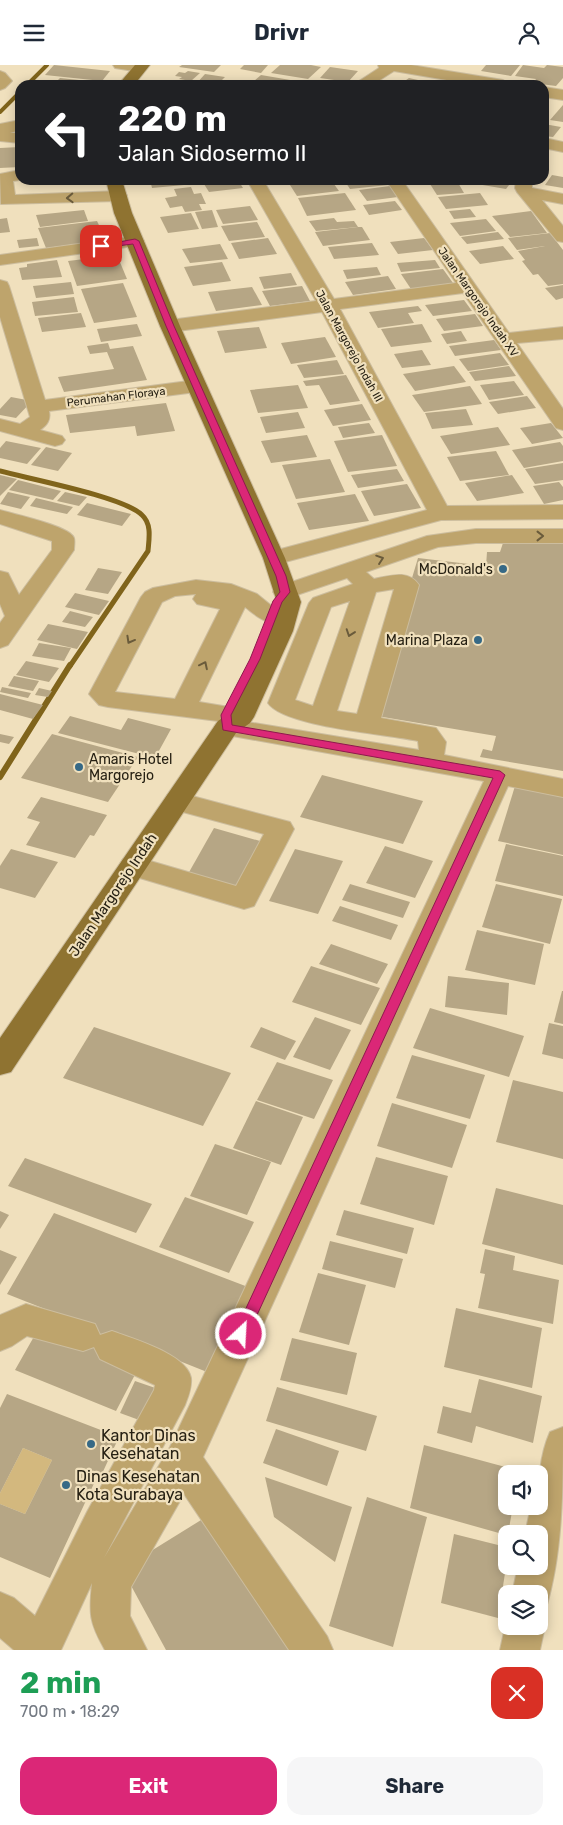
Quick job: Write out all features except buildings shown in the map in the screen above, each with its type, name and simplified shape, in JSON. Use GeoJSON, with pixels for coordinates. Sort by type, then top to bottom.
{"type":"FeatureCollection","features":[{"type":"Feature","properties":{"kind":"main road"},"geometry":{"type":"LineString","coordinates":[[130,80],[142,66]]}},
{"type":"Feature","properties":{"kind":"main road","name":"Jalan Margorejo Indah"},"geometry":{"type":"LineString","coordinates":[[116,188],[135,241],[170,326],[274,557],[289,602],[268,662],[241,717],[227,721]]}},
{"type":"Feature","properties":{"kind":"main road","name":"Jalan Margorejo Indah"},"geometry":{"type":"LineString","coordinates":[[0,1063],[177,801],[227,721],[255,659],[278,601],[285,592]]}},
{"type":"Feature","properties":{"kind":"street"},"geometry":{"type":"LineString","coordinates":[[120,65],[142,66]]}},
{"type":"Feature","properties":{"kind":"street"},"geometry":{"type":"LineString","coordinates":[[368,80],[390,65],[475,80]]}},
{"type":"Feature","properties":{"kind":"street"},"geometry":{"type":"LineString","coordinates":[[549,93],[563,95]]}},
{"type":"Feature","properties":{"kind":"street"},"geometry":{"type":"LineString","coordinates":[[15,126],[6,127],[1,135],[7,138],[15,138]]}},
{"type":"Feature","properties":{"kind":"street"},"geometry":{"type":"LineString","coordinates":[[15,175],[7,176],[4,179],[7,200],[116,188]]}},
{"type":"Feature","properties":{"kind":"street","name":"Jalan Margorejo Indah III"},"geometry":{"type":"LineString","coordinates":[[258,185],[329,307],[440,513]]}},
{"type":"Feature","properties":{"kind":"street","name":"Jalan Margorejo Indah XV"},"geometry":{"type":"LineString","coordinates":[[397,185],[563,424]]}},
{"type":"Feature","properties":{"kind":"street"},"geometry":{"type":"LineString","coordinates":[[526,186],[563,199]]}},
{"type":"Feature","properties":{"kind":"street"},"geometry":{"type":"LineString","coordinates":[[526,186],[563,237]]}},
{"type":"Feature","properties":{"kind":"street"},"geometry":{"type":"LineString","coordinates":[[0,260],[135,241]]}},
{"type":"Feature","properties":{"kind":"street"},"geometry":{"type":"LineString","coordinates":[[0,286],[40,419],[24,431]]}},
{"type":"Feature","properties":{"kind":"street"},"geometry":{"type":"LineString","coordinates":[[170,326],[329,307],[467,287]]}},
{"type":"Feature","properties":{"kind":"street"},"geometry":{"type":"LineString","coordinates":[[503,339],[563,333]]}},
{"type":"Feature","properties":{"kind":"street","name":"Perumahan Floraya"},"geometry":{"type":"LineString","coordinates":[[36,407],[196,386]]}},
{"type":"Feature","properties":{"kind":"street"},"geometry":{"type":"LineString","coordinates":[[0,425],[54,440]]}},
{"type":"Feature","properties":{"kind":"street"},"geometry":{"type":"LineString","coordinates":[[274,557],[440,513],[563,512]]}},
{"type":"Feature","properties":{"kind":"street"},"geometry":{"type":"LineString","coordinates":[[0,517],[49,531],[63,538],[65,543],[63,550],[0,640]]}},
{"type":"Feature","properties":{"kind":"street"},"geometry":{"type":"LineString","coordinates":[[285,592],[418,546],[449,538],[514,535],[563,536]]}},
{"type":"Feature","properties":{"kind":"street"},"geometry":{"type":"LineString","coordinates":[[0,578],[17,616]]}},
{"type":"Feature","properties":{"kind":"street"},"geometry":{"type":"LineString","coordinates":[[328,578],[363,582],[401,580],[407,585],[367,723]]}},
{"type":"Feature","properties":{"kind":"street"},"geometry":{"type":"LineString","coordinates":[[323,715],[363,582]]}},
{"type":"Feature","properties":{"kind":"street"},"geometry":{"type":"LineString","coordinates":[[363,582],[322,603],[281,704],[286,708],[430,735],[433,742],[430,761]]}},
{"type":"Feature","properties":{"kind":"street"},"geometry":{"type":"LineString","coordinates":[[272,616],[243,595],[232,590],[216,588],[172,589],[153,597],[102,694],[108,699],[182,709],[227,721],[563,787]]}},
{"type":"Feature","properties":{"kind":"street"},"geometry":{"type":"LineString","coordinates":[[153,597],[200,598],[233,604],[182,709]]}},
{"type":"Feature","properties":{"kind":"street"},"geometry":{"type":"LineString","coordinates":[[127,1650],[111,1621],[109,1612],[108,1603],[112,1582],[183,1460],[500,775]]}},
{"type":"Feature","properties":{"kind":"street"},"geometry":{"type":"LineString","coordinates":[[133,866],[244,899],[280,829],[177,801]]}},
{"type":"Feature","properties":{"kind":"street"},"geometry":{"type":"LineString","coordinates":[[0,1335],[26,1319],[98,1341],[163,1369],[173,1378],[172,1393],[100,1525],[41,1649],[0,1612]]}},
{"type":"Feature","properties":{"kind":"street"},"geometry":{"type":"LineString","coordinates":[[546,1525],[563,1445]]}},
{"type":"Feature","properties":{"kind":"street"},"geometry":{"type":"LineString","coordinates":[[183,1460],[313,1650]]}},
{"type":"Feature","properties":{"kind":"street"},"geometry":{"type":"LineString","coordinates":[[520,1650],[523,1635]]}},
{"type":"Feature","properties":{"kind":"shaded area"},"geometry":{"type":"Polygon","coordinates":[[[23,1448],[52,1460],[25,1514],[0,1504],[0,1493],[23,1448]]]}},
{"type":"Feature","properties":{"kind":"waterway"},"geometry":{"type":"LineString","coordinates":[[32,80],[47,65]]}},
{"type":"Feature","properties":{"kind":"waterway"},"geometry":{"type":"LineString","coordinates":[[0,112],[15,97]]}},
{"type":"Feature","properties":{"kind":"waterway"},"geometry":{"type":"LineString","coordinates":[[0,471],[97,495],[132,508],[142,515],[147,523],[149,532],[148,551],[70,666]]}},
{"type":"Feature","properties":{"kind":"waterway"},"geometry":{"type":"LineString","coordinates":[[0,777],[70,665]]}},
{"type":"Feature","properties":{"kind":"place","name":"McDonald's"},"geometry":{"type":"Point","coordinates":[503,569]}},
{"type":"Feature","properties":{"kind":"place","name":"Marina Plaza"},"geometry":{"type":"Point","coordinates":[478,640]}},
{"type":"Feature","properties":{"kind":"place","name":"Amaris Hotel Margorejo"},"geometry":{"type":"Point","coordinates":[79,767]}},
{"type":"Feature","properties":{"kind":"place","name":"Kantor Dinas Kesehatan"},"geometry":{"type":"Point","coordinates":[91,1444]}},
{"type":"Feature","properties":{"kind":"place","name":"Dinas Kesehatan Kota Surabaya"},"geometry":{"type":"Point","coordinates":[66,1485]}},
{"type":"Feature","properties":{"kind":"route"},"geometry":{"type":"LineString","coordinates":[[101,246],[135,241],[196,386],[281,576],[285,592],[278,601],[255,659],[226,715],[227,727],[430,761],[500,775],[241,1334]]}}]}
